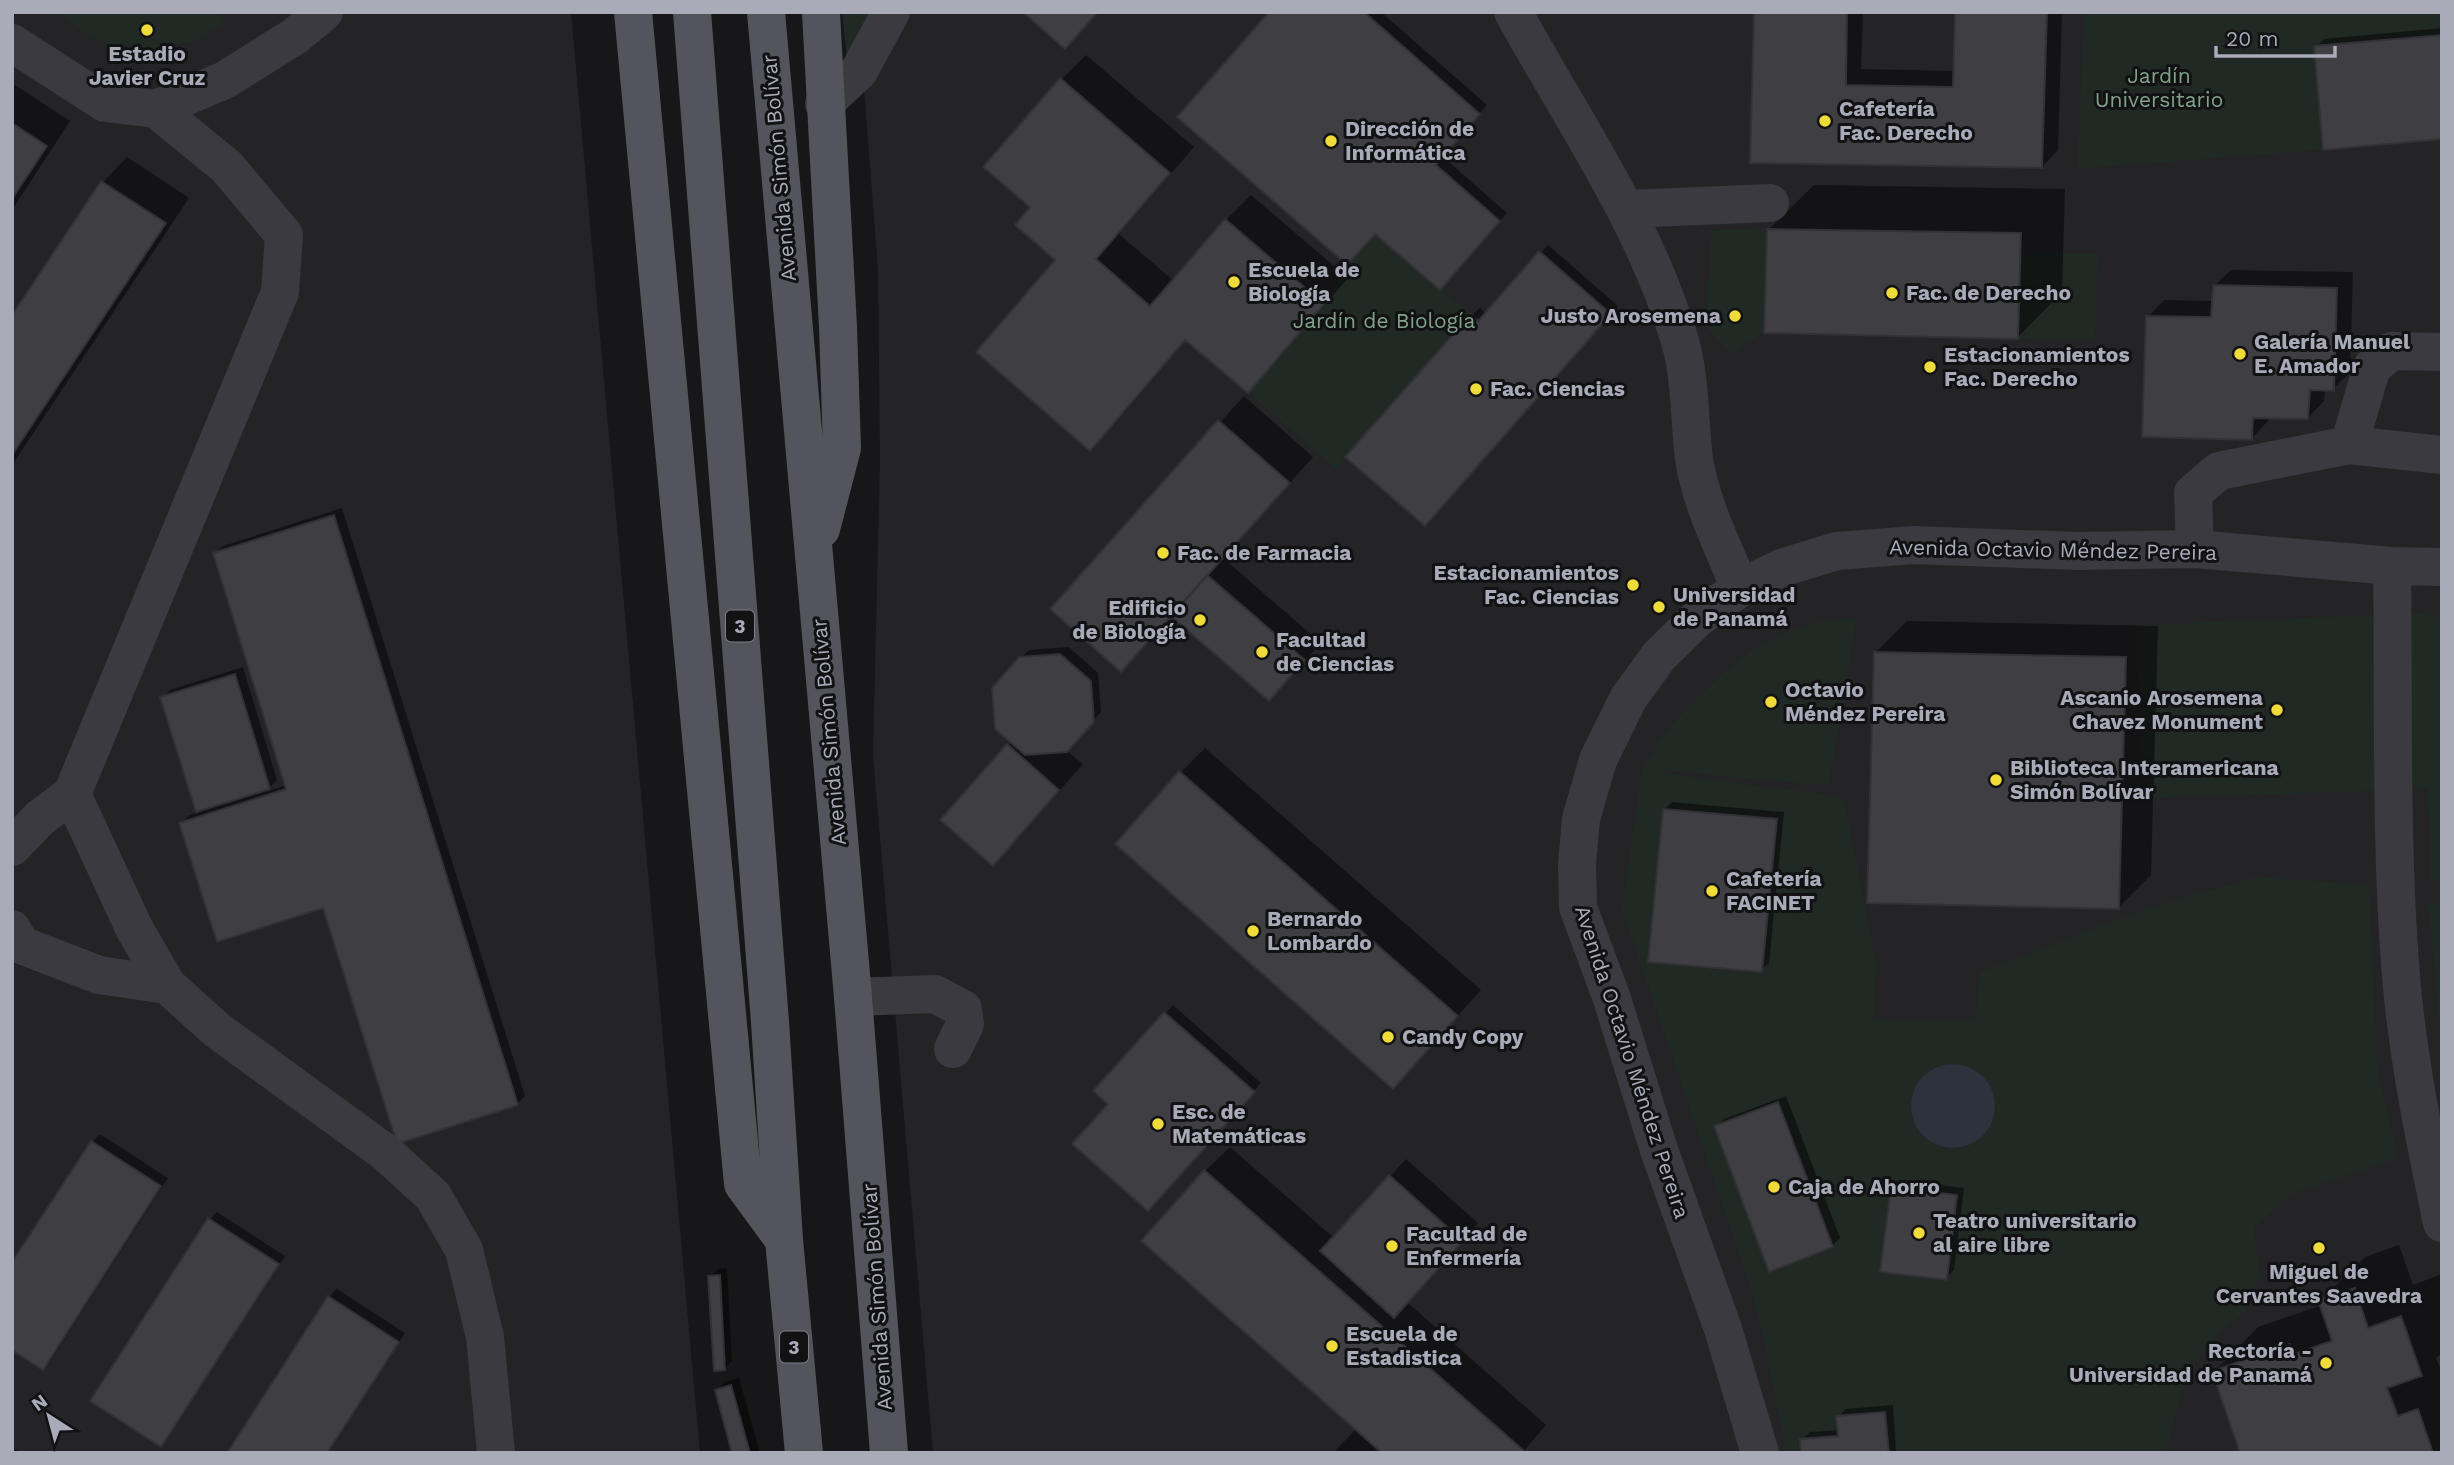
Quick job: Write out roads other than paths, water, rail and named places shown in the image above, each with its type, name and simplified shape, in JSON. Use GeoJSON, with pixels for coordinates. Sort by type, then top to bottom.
{"type":"FeatureCollection","features":[{"type":"Feature","properties":{"kind":"main road"},"geometry":{"type":"LineString","coordinates":[[634,12],[743,1184],[784,1240]]}},
{"type":"Feature","properties":{"kind":"main road","name":"3"},"geometry":{"type":"LineString","coordinates":[[692,12],[770,1022],[784,1240],[804,1453]]}},
{"type":"Feature","properties":{"kind":"main road","name":"Avenida Simón Bolívar"},"geometry":{"type":"LineString","coordinates":[[766,12],[853,997],[889,1453]]}},
{"type":"Feature","properties":{"kind":"main road"},"geometry":{"type":"LineString","coordinates":[[813,558],[842,448],[821,12]]}},
{"type":"Feature","properties":{"kind":"street"},"geometry":{"type":"LineString","coordinates":[[12,43],[105,103],[156,109],[225,80],[295,36],[324,12]]}},
{"type":"Feature","properties":{"kind":"street"},"geometry":{"type":"LineString","coordinates":[[824,104],[859,71],[891,12]]}},
{"type":"Feature","properties":{"kind":"street"},"geometry":{"type":"LineString","coordinates":[[1513,12],[1626,208],[1655,270],[1680,340],[1700,485],[1740,589]]}},
{"type":"Feature","properties":{"kind":"street"},"geometry":{"type":"LineString","coordinates":[[12,847],[40,818],[72,794],[280,292],[284,235],[227,167],[156,109]]}},
{"type":"Feature","properties":{"kind":"street"},"geometry":{"type":"LineString","coordinates":[[1626,208],[1770,203]]}},
{"type":"Feature","properties":{"kind":"street"},"geometry":{"type":"LineString","coordinates":[[2349,445],[2372,367],[2392,351],[2442,352]]}},
{"type":"Feature","properties":{"kind":"street"},"geometry":{"type":"LineString","coordinates":[[2195,550],[2193,493],[2219,471],[2349,445],[2442,455]]}},
{"type":"Feature","properties":{"kind":"street","name":"Avenida Octavio Méndez Pereira"},"geometry":{"type":"LineString","coordinates":[[1760,1453],[1723,1329],[1659,1150],[1612,999],[1578,907],[1577,864],[1581,820],[1598,760],[1628,699],[1658,656],[1698,618],[1740,589],[1781,568],[1836,551],[1914,545],[2078,551],[2195,550],[2392,566],[2442,567]]}},
{"type":"Feature","properties":{"kind":"street"},"geometry":{"type":"LineString","coordinates":[[2392,566],[2395,855],[2401,977],[2414,1087],[2442,1223]]}},
{"type":"Feature","properties":{"kind":"street"},"geometry":{"type":"LineString","coordinates":[[72,794],[134,928],[167,985],[217,1030],[386,1153],[433,1196],[464,1250],[485,1337],[496,1453]]}},
{"type":"Feature","properties":{"kind":"street"},"geometry":{"type":"LineString","coordinates":[[12,929],[21,945],[99,975],[167,985]]}},
{"type":"Feature","properties":{"kind":"street"},"geometry":{"type":"LineString","coordinates":[[853,997],[935,994],[963,1009],[964,1024],[953,1049]]}},
{"type":"Feature","properties":{"kind":"place","name":"Estadio Javier Cruz"},"geometry":{"type":"Point","coordinates":[147,30]}},
{"type":"Feature","properties":{"kind":"place","name":"Cafetería Fac. Derecho"},"geometry":{"type":"Point","coordinates":[1825,121]}},
{"type":"Feature","properties":{"kind":"place","name":"Dirección de Informática"},"geometry":{"type":"Point","coordinates":[1331,141]}},
{"type":"Feature","properties":{"kind":"place","name":"Escuela de Biología"},"geometry":{"type":"Point","coordinates":[1234,282]}},
{"type":"Feature","properties":{"kind":"place","name":"Fac. de Derecho"},"geometry":{"type":"Point","coordinates":[1892,293]}},
{"type":"Feature","properties":{"kind":"place","name":"Justo Arosemena"},"geometry":{"type":"Point","coordinates":[1735,316]}},
{"type":"Feature","properties":{"kind":"place","name":"Galería Manuel E. Amador"},"geometry":{"type":"Point","coordinates":[2240,354]}},
{"type":"Feature","properties":{"kind":"place","name":"Estacionamientos Fac. Derecho"},"geometry":{"type":"Point","coordinates":[1930,367]}},
{"type":"Feature","properties":{"kind":"place","name":"Fac. Ciencias"},"geometry":{"type":"Point","coordinates":[1476,389]}},
{"type":"Feature","properties":{"kind":"place","name":"Fac. de Farmacia"},"geometry":{"type":"Point","coordinates":[1163,553]}},
{"type":"Feature","properties":{"kind":"place","name":"Estacionamientos Fac. Ciencias"},"geometry":{"type":"Point","coordinates":[1633,585]}},
{"type":"Feature","properties":{"kind":"place","name":"Universidad de Panamá"},"geometry":{"type":"Point","coordinates":[1659,607]}},
{"type":"Feature","properties":{"kind":"place","name":"Edificio de Biología"},"geometry":{"type":"Point","coordinates":[1200,620]}},
{"type":"Feature","properties":{"kind":"place","name":"Facultad de Ciencias"},"geometry":{"type":"Point","coordinates":[1262,652]}},
{"type":"Feature","properties":{"kind":"place","name":"Octavio Méndez Pereira"},"geometry":{"type":"Point","coordinates":[1771,702]}},
{"type":"Feature","properties":{"kind":"place","name":"Ascanio Arosemena Chavez Monument"},"geometry":{"type":"Point","coordinates":[2277,710]}},
{"type":"Feature","properties":{"kind":"place","name":"Biblioteca Interamericana Simón Bolívar"},"geometry":{"type":"Point","coordinates":[1996,780]}},
{"type":"Feature","properties":{"kind":"place","name":"Cafetería FACINET"},"geometry":{"type":"Point","coordinates":[1712,891]}},
{"type":"Feature","properties":{"kind":"place","name":"Bernardo Lombardo"},"geometry":{"type":"Point","coordinates":[1253,931]}},
{"type":"Feature","properties":{"kind":"place","name":"Candy Copy"},"geometry":{"type":"Point","coordinates":[1388,1037]}},
{"type":"Feature","properties":{"kind":"place","name":"Esc. de Matemáticas"},"geometry":{"type":"Point","coordinates":[1158,1124]}},
{"type":"Feature","properties":{"kind":"place","name":"Caja de Ahorro"},"geometry":{"type":"Point","coordinates":[1774,1187]}},
{"type":"Feature","properties":{"kind":"place","name":"Teatro universitario al aire libre"},"geometry":{"type":"Point","coordinates":[1919,1233]}},
{"type":"Feature","properties":{"kind":"place","name":"Facultad de Enfermería"},"geometry":{"type":"Point","coordinates":[1392,1246]}},
{"type":"Feature","properties":{"kind":"place","name":"Miguel de Cervantes Saavedra"},"geometry":{"type":"Point","coordinates":[2319,1248]}},
{"type":"Feature","properties":{"kind":"place","name":"Escuela de Estadistica"},"geometry":{"type":"Point","coordinates":[1332,1346]}},
{"type":"Feature","properties":{"kind":"place","name":"Rectoría - Universidad de Panamá"},"geometry":{"type":"Point","coordinates":[2326,1363]}},
{"type":"Feature","properties":{"kind":"park label","name":"Jardín Universitario"},"geometry":{"type":"Point","coordinates":[2159,88]}},
{"type":"Feature","properties":{"kind":"park label","name":"Jardín de Biología"},"geometry":{"type":"Point","coordinates":[1384,321]}}]}
